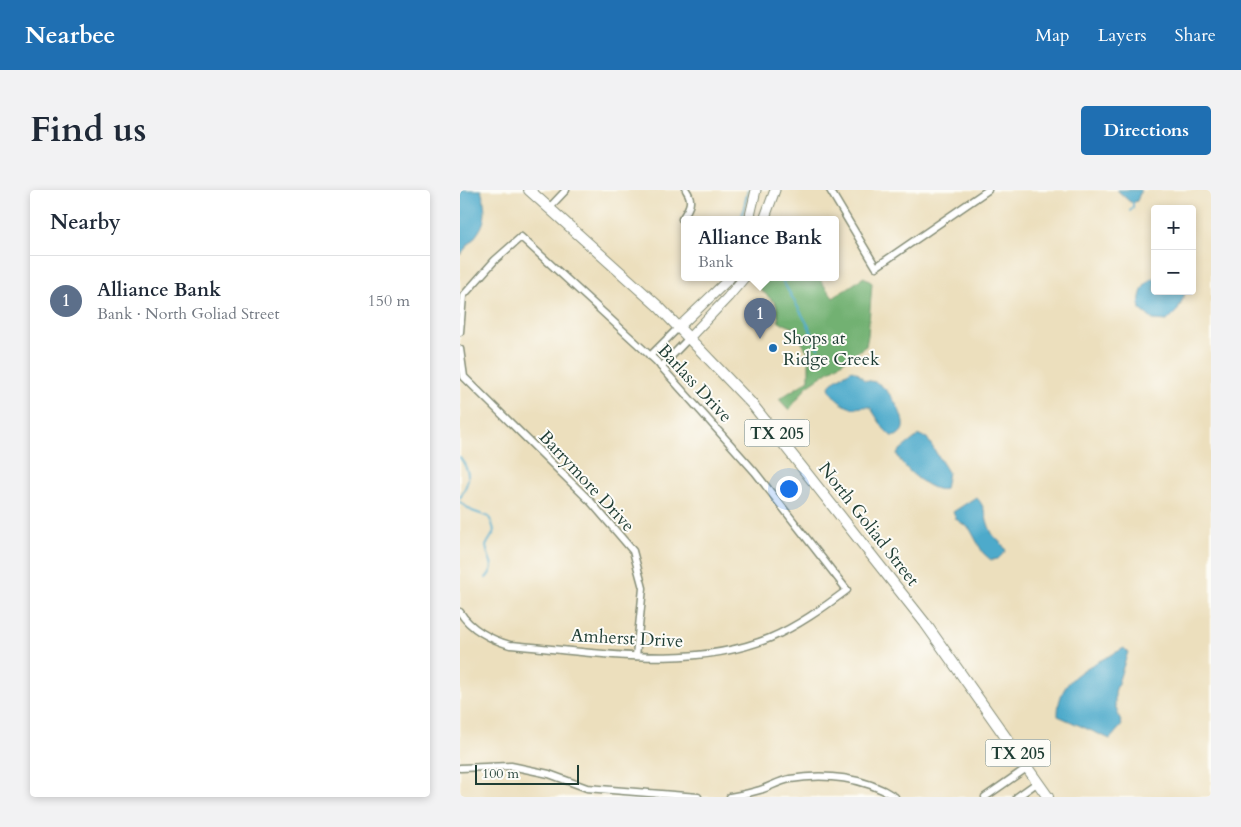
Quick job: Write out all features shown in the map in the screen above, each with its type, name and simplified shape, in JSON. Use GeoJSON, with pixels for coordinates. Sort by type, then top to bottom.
{"type":"FeatureCollection","features":[{"type":"Feature","properties":{"kind":"main road","name":"North Goliad Street"},"geometry":{"type":"LineString","coordinates":[[529,190],[638,287],[731,380],[775,430],[919,616],[1048,797]]}},
{"type":"Feature","properties":{"kind":"street"},"geometry":{"type":"LineString","coordinates":[[549,208],[566,190]]}},
{"type":"Feature","properties":{"kind":"street"},"geometry":{"type":"LineString","coordinates":[[684,216],[691,205],[690,196],[686,190]]}},
{"type":"Feature","properties":{"kind":"street"},"geometry":{"type":"LineString","coordinates":[[750,216],[756,190]]}},
{"type":"Feature","properties":{"kind":"street"},"geometry":{"type":"LineString","coordinates":[[765,216],[775,190]]}},
{"type":"Feature","properties":{"kind":"street"},"geometry":{"type":"LineString","coordinates":[[830,190],[876,267],[988,190]]}},
{"type":"Feature","properties":{"kind":"street","name":"Barlass Drive"},"geometry":{"type":"LineString","coordinates":[[460,332],[463,296],[494,260],[521,237],[661,367],[755,472],[847,590]]}},
{"type":"Feature","properties":{"kind":"street"},"geometry":{"type":"LineString","coordinates":[[650,356],[727,281]]}},
{"type":"Feature","properties":{"kind":"street"},"geometry":{"type":"LineString","coordinates":[[729,281],[734,289]]}},
{"type":"Feature","properties":{"kind":"street"},"geometry":{"type":"LineString","coordinates":[[661,367],[741,281]]}},
{"type":"Feature","properties":{"kind":"street","name":"Barrymore Drive"},"geometry":{"type":"LineString","coordinates":[[460,349],[464,377],[591,502],[632,551],[642,588],[636,656]]}},
{"type":"Feature","properties":{"kind":"street","name":"Amherst Drive"},"geometry":{"type":"LineString","coordinates":[[460,612],[475,628],[496,641],[510,644],[656,658],[685,657],[727,651],[770,638],[810,618],[847,590]]}},
{"type":"Feature","properties":{"kind":"street"},"geometry":{"type":"LineString","coordinates":[[460,768],[511,766],[549,774],[587,788],[622,794],[698,797]]}},
{"type":"Feature","properties":{"kind":"street"},"geometry":{"type":"LineString","coordinates":[[985,797],[1028,767]]}},
{"type":"Feature","properties":{"kind":"street"},"geometry":{"type":"LineString","coordinates":[[730,797],[788,780],[816,776],[853,779],[886,791],[895,797]]}},
{"type":"Feature","properties":{"kind":"street"},"geometry":{"type":"LineString","coordinates":[[1017,797],[1038,782]]}},
{"type":"Feature","properties":{"kind":"green space"},"geometry":{"type":"Polygon","coordinates":[[[864,277],[872,283],[866,346],[807,386],[789,410],[779,399],[809,380],[809,354],[792,327],[779,322],[776,304],[754,283],[755,281],[821,281],[833,298],[864,277]]]}},
{"type":"Feature","properties":{"kind":"water"},"geometry":{"type":"Polygon","coordinates":[[[460,190],[481,190],[485,211],[479,232],[460,255],[460,190]]]}},
{"type":"Feature","properties":{"kind":"water"},"geometry":{"type":"Polygon","coordinates":[[[1117,190],[1141,190],[1137,201],[1130,202],[1117,190]]]}},
{"type":"Feature","properties":{"kind":"water"},"geometry":{"type":"Polygon","coordinates":[[[1151,279],[1151,295],[1184,295],[1178,310],[1167,321],[1153,320],[1140,309],[1140,300],[1146,284],[1151,279]]]}},
{"type":"Feature","properties":{"kind":"water"},"geometry":{"type":"Polygon","coordinates":[[[852,370],[858,373],[864,380],[879,384],[892,398],[899,410],[903,423],[903,429],[896,436],[891,436],[884,429],[870,407],[849,407],[832,394],[829,387],[832,382],[852,370]]]}},
{"type":"Feature","properties":{"kind":"water"},"geometry":{"type":"Polygon","coordinates":[[[919,435],[927,438],[948,472],[945,489],[925,484],[904,466],[897,454],[919,435]]]}},
{"type":"Feature","properties":{"kind":"water"},"geometry":{"type":"Polygon","coordinates":[[[976,497],[984,509],[992,534],[1006,551],[998,559],[991,560],[983,553],[970,529],[956,519],[953,512],[976,497]]]}},
{"type":"Feature","properties":{"kind":"water"},"geometry":{"type":"Polygon","coordinates":[[[1124,648],[1128,652],[1115,692],[1115,705],[1122,725],[1110,739],[1058,716],[1059,702],[1064,690],[1071,681],[1090,666],[1124,648]]]}},
{"type":"Feature","properties":{"kind":"waterway"},"geometry":{"type":"LineString","coordinates":[[742,216],[748,190]]}},
{"type":"Feature","properties":{"kind":"waterway"},"geometry":{"type":"LineString","coordinates":[[1130,211],[1133,207],[1133,202]]}},
{"type":"Feature","properties":{"kind":"waterway"},"geometry":{"type":"LineString","coordinates":[[783,281],[808,325],[818,348]]}},
{"type":"Feature","properties":{"kind":"waterway"},"geometry":{"type":"LineString","coordinates":[[460,457],[468,473],[468,482],[460,498]]}},
{"type":"Feature","properties":{"kind":"waterway"},"geometry":{"type":"LineString","coordinates":[[460,502],[472,511],[489,517],[493,527],[494,533],[486,546],[492,566],[490,574],[486,578]]}},
{"type":"Feature","properties":{"kind":"place","name":"Alliance Bank"},"geometry":{"type":"Point","coordinates":[760,339]}},
{"type":"Feature","properties":{"kind":"place","name":"Shops at Ridge Creek"},"geometry":{"type":"Point","coordinates":[773,348]}}]}
